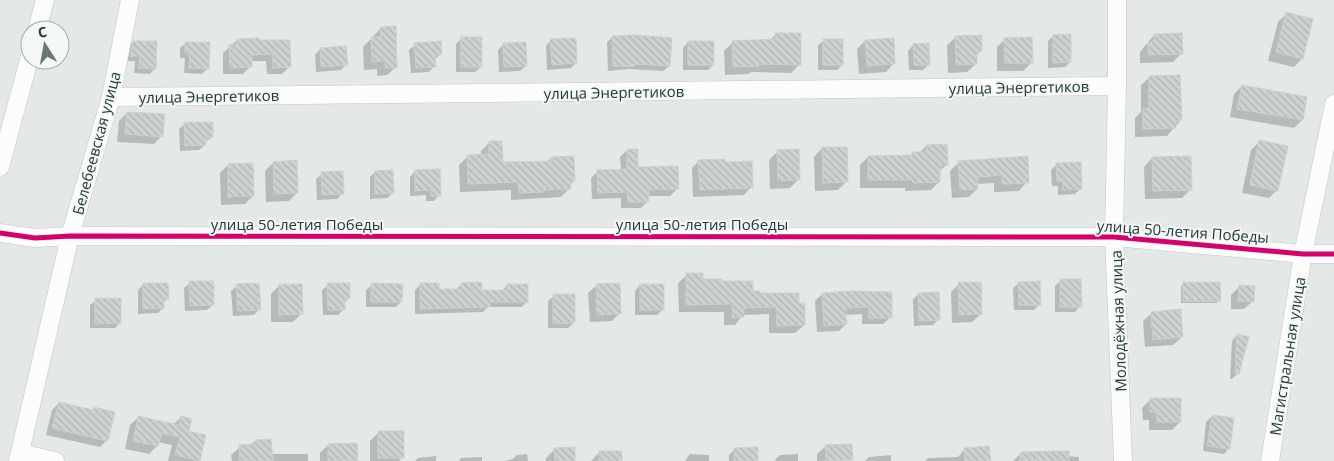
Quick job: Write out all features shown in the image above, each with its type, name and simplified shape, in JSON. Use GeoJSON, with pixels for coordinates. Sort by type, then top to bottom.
{"type":"FeatureCollection","features":[{"type":"Feature","properties":{"kind":"street"},"geometry":{"type":"LineString","coordinates":[[40,20],[45,0]]}},
{"type":"Feature","properties":{"kind":"street","name":"Белебеевская улица"},"geometry":{"type":"LineString","coordinates":[[19,457],[70,236],[110,97],[130,0]]}},
{"type":"Feature","properties":{"kind":"street","name":"Молодёжная улица"},"geometry":{"type":"LineString","coordinates":[[1117,0],[1114,237],[1123,461]]}},
{"type":"Feature","properties":{"kind":"street"},"geometry":{"type":"LineString","coordinates":[[0,167],[26,70]]}},
{"type":"Feature","properties":{"kind":"street","name":"улица Энергетиков"},"geometry":{"type":"LineString","coordinates":[[110,97],[1117,86]]}},
{"type":"Feature","properties":{"kind":"street","name":"Магистральная улица"},"geometry":{"type":"LineString","coordinates":[[1270,461],[1304,254],[1334,104]]}},
{"type":"Feature","properties":{"kind":"street","name":"улица 50-летия Победы"},"geometry":{"type":"LineString","coordinates":[[0,233],[36,238],[70,236],[1114,237],[1304,254],[1334,254]]}},
{"type":"Feature","properties":{"kind":"street"},"geometry":{"type":"LineString","coordinates":[[19,457],[55,461]]}},
{"type":"Feature","properties":{"kind":"building"},"geometry":{"type":"Polygon","coordinates":[[[1286,12],[1313,19],[1303,59],[1276,52],[1286,12]]]}},
{"type":"Feature","properties":{"kind":"building"},"geometry":{"type":"Polygon","coordinates":[[[396,26],[397,68],[385,68],[385,61],[372,62],[371,37],[381,37],[380,27],[396,26]]]}},
{"type":"Feature","properties":{"kind":"building"},"geometry":{"type":"Polygon","coordinates":[[[775,33],[801,33],[801,65],[759,64],[759,66],[733,67],[732,41],[775,39],[775,33]]]}},
{"type":"Feature","properties":{"kind":"building"},"geometry":{"type":"Polygon","coordinates":[[[1182,33],[1183,54],[1148,55],[1148,43],[1154,42],[1154,34],[1182,33]]]}},
{"type":"Feature","properties":{"kind":"building"},"geometry":{"type":"Polygon","coordinates":[[[1071,34],[1071,62],[1053,63],[1053,35],[1071,34]]]}},
{"type":"Feature","properties":{"kind":"building"},"geometry":{"type":"Polygon","coordinates":[[[634,35],[672,38],[670,66],[634,64],[634,66],[613,66],[612,36],[634,35]]]}},
{"type":"Feature","properties":{"kind":"building"},"geometry":{"type":"Polygon","coordinates":[[[982,35],[982,51],[977,51],[977,64],[956,65],[955,36],[982,35]]]}},
{"type":"Feature","properties":{"kind":"building"},"geometry":{"type":"Polygon","coordinates":[[[461,37],[482,37],[482,67],[461,67],[461,37]]]}},
{"type":"Feature","properties":{"kind":"building"},"geometry":{"type":"Polygon","coordinates":[[[1032,37],[1033,63],[1005,63],[1004,38],[1032,37]]]}},
{"type":"Feature","properties":{"kind":"building"},"geometry":{"type":"Polygon","coordinates":[[[259,38],[259,40],[290,40],[291,67],[273,68],[273,54],[252,55],[252,67],[230,68],[229,45],[237,44],[237,39],[259,38]]]}},
{"type":"Feature","properties":{"kind":"building"},"geometry":{"type":"Polygon","coordinates":[[[576,38],[577,63],[552,65],[550,39],[576,38]]]}},
{"type":"Feature","properties":{"kind":"building"},"geometry":{"type":"Polygon","coordinates":[[[894,38],[895,64],[867,66],[865,40],[894,38]]]}},
{"type":"Feature","properties":{"kind":"building"},"geometry":{"type":"Polygon","coordinates":[[[823,39],[843,39],[843,65],[823,65],[823,39]]]}},
{"type":"Feature","properties":{"kind":"building"},"geometry":{"type":"Polygon","coordinates":[[[133,41],[157,41],[156,69],[139,68],[140,56],[130,56],[133,41]]]}},
{"type":"Feature","properties":{"kind":"building"},"geometry":{"type":"Polygon","coordinates":[[[441,41],[442,54],[435,55],[436,67],[416,68],[414,43],[441,41]]]}},
{"type":"Feature","properties":{"kind":"building"},"geometry":{"type":"Polygon","coordinates":[[[688,41],[714,41],[714,65],[688,65],[688,41]]]}},
{"type":"Feature","properties":{"kind":"building"},"geometry":{"type":"Polygon","coordinates":[[[185,42],[210,42],[209,69],[189,68],[190,53],[185,53],[185,42]]]}},
{"type":"Feature","properties":{"kind":"building"},"geometry":{"type":"Polygon","coordinates":[[[526,42],[527,66],[504,67],[503,43],[526,42]]]}},
{"type":"Feature","properties":{"kind":"building"},"geometry":{"type":"Polygon","coordinates":[[[929,43],[930,65],[914,65],[913,44],[929,43]]]}},
{"type":"Feature","properties":{"kind":"building"},"geometry":{"type":"Polygon","coordinates":[[[346,46],[348,65],[321,67],[320,48],[346,46]]]}},
{"type":"Feature","properties":{"kind":"building"},"geometry":{"type":"Polygon","coordinates":[[[1180,75],[1182,120],[1176,121],[1176,128],[1143,129],[1143,109],[1149,108],[1149,76],[1180,75]]]}},
{"type":"Feature","properties":{"kind":"building"},"geometry":{"type":"Polygon","coordinates":[[[1242,85],[1307,97],[1303,120],[1237,109],[1242,85]]]}},
{"type":"Feature","properties":{"kind":"building"},"geometry":{"type":"Polygon","coordinates":[[[127,112],[165,114],[163,137],[125,134],[127,112]]]}},
{"type":"Feature","properties":{"kind":"building"},"geometry":{"type":"Polygon","coordinates":[[[184,122],[213,122],[213,137],[206,138],[206,145],[185,146],[184,122]]]}},
{"type":"Feature","properties":{"kind":"building"},"geometry":{"type":"Polygon","coordinates":[[[1259,140],[1288,146],[1278,191],[1250,185],[1259,140]]]}},
{"type":"Feature","properties":{"kind":"building"},"geometry":{"type":"Polygon","coordinates":[[[489,141],[502,141],[503,162],[551,161],[551,157],[574,156],[575,181],[570,182],[571,189],[519,193],[518,182],[468,184],[467,155],[489,154],[489,141]]]}},
{"type":"Feature","properties":{"kind":"building"},"geometry":{"type":"Polygon","coordinates":[[[947,144],[948,165],[940,166],[940,182],[913,183],[912,180],[868,180],[868,156],[912,155],[912,152],[926,152],[926,145],[947,144]]]}},
{"type":"Feature","properties":{"kind":"building"},"geometry":{"type":"Polygon","coordinates":[[[822,147],[847,147],[848,182],[823,183],[822,147]]]}},
{"type":"Feature","properties":{"kind":"building"},"geometry":{"type":"Polygon","coordinates":[[[627,149],[638,149],[638,167],[678,166],[679,189],[649,190],[649,202],[628,202],[627,192],[598,193],[597,170],[627,169],[627,149]]]}},
{"type":"Feature","properties":{"kind":"building"},"geometry":{"type":"Polygon","coordinates":[[[799,149],[800,180],[778,181],[777,150],[799,149]]]}},
{"type":"Feature","properties":{"kind":"building"},"geometry":{"type":"Polygon","coordinates":[[[1028,156],[1029,183],[1002,184],[1002,175],[978,177],[978,189],[960,190],[958,161],[1028,156]]]}},
{"type":"Feature","properties":{"kind":"building"},"geometry":{"type":"Polygon","coordinates":[[[1191,156],[1192,190],[1153,191],[1152,157],[1191,156]]]}},
{"type":"Feature","properties":{"kind":"building"},"geometry":{"type":"Polygon","coordinates":[[[725,159],[725,162],[752,161],[753,188],[700,190],[698,160],[725,159]]]}},
{"type":"Feature","properties":{"kind":"building"},"geometry":{"type":"Polygon","coordinates":[[[297,160],[298,193],[274,194],[273,162],[297,160]]]}},
{"type":"Feature","properties":{"kind":"building"},"geometry":{"type":"Polygon","coordinates":[[[1081,162],[1082,189],[1063,190],[1063,181],[1057,181],[1056,163],[1081,162]]]}},
{"type":"Feature","properties":{"kind":"building"},"geometry":{"type":"Polygon","coordinates":[[[253,163],[254,196],[228,197],[228,164],[253,163]]]}},
{"type":"Feature","properties":{"kind":"building"},"geometry":{"type":"Polygon","coordinates":[[[440,169],[441,196],[431,196],[431,190],[415,191],[415,170],[440,169]]]}},
{"type":"Feature","properties":{"kind":"building"},"geometry":{"type":"Polygon","coordinates":[[[393,170],[394,193],[375,194],[375,171],[393,170]]]}},
{"type":"Feature","properties":{"kind":"building"},"geometry":{"type":"Polygon","coordinates":[[[343,171],[344,194],[322,195],[321,172],[343,171]]]}},
{"type":"Feature","properties":{"kind":"building"},"geometry":{"type":"Polygon","coordinates":[[[686,273],[703,273],[703,279],[753,281],[753,291],[760,291],[760,293],[799,293],[799,303],[805,303],[805,325],[777,326],[776,307],[744,308],[744,317],[732,317],[732,304],[686,305],[686,273]]]}},
{"type":"Feature","properties":{"kind":"building"},"geometry":{"type":"Polygon","coordinates":[[[1060,279],[1081,279],[1082,307],[1060,307],[1060,279]]]}},
{"type":"Feature","properties":{"kind":"building"},"geometry":{"type":"Polygon","coordinates":[[[189,281],[214,281],[214,305],[190,306],[189,281]]]}},
{"type":"Feature","properties":{"kind":"building"},"geometry":{"type":"Polygon","coordinates":[[[1040,281],[1041,305],[1019,305],[1018,282],[1040,281]]]}},
{"type":"Feature","properties":{"kind":"building"},"geometry":{"type":"Polygon","coordinates":[[[482,282],[482,290],[507,290],[507,284],[528,284],[528,302],[490,302],[490,307],[420,309],[420,283],[439,283],[439,289],[461,289],[461,283],[482,282]]]}},
{"type":"Feature","properties":{"kind":"building"},"geometry":{"type":"Polygon","coordinates":[[[958,282],[981,282],[982,314],[959,315],[958,282]]]}},
{"type":"Feature","properties":{"kind":"building"},"geometry":{"type":"Polygon","coordinates":[[[1183,282],[1220,282],[1221,301],[1183,301],[1183,282]]]}},
{"type":"Feature","properties":{"kind":"building"},"geometry":{"type":"Polygon","coordinates":[[[143,283],[168,283],[169,299],[164,299],[164,308],[143,309],[143,283]]]}},
{"type":"Feature","properties":{"kind":"building"},"geometry":{"type":"Polygon","coordinates":[[[259,283],[261,310],[238,311],[236,284],[259,283]]]}},
{"type":"Feature","properties":{"kind":"building"},"geometry":{"type":"Polygon","coordinates":[[[327,283],[350,283],[350,299],[345,299],[345,310],[328,310],[327,283]]]}},
{"type":"Feature","properties":{"kind":"building"},"geometry":{"type":"Polygon","coordinates":[[[371,283],[403,284],[402,302],[371,302],[371,283]]]}},
{"type":"Feature","properties":{"kind":"building"},"geometry":{"type":"Polygon","coordinates":[[[620,283],[621,314],[597,315],[596,284],[620,283]]]}},
{"type":"Feature","properties":{"kind":"building"},"geometry":{"type":"Polygon","coordinates":[[[279,284],[302,284],[303,314],[279,315],[279,284]]]}},
{"type":"Feature","properties":{"kind":"building"},"geometry":{"type":"Polygon","coordinates":[[[640,284],[664,284],[664,310],[640,310],[640,284]]]}},
{"type":"Feature","properties":{"kind":"building"},"geometry":{"type":"Polygon","coordinates":[[[1239,285],[1255,286],[1254,302],[1238,301],[1239,285]]]}},
{"type":"Feature","properties":{"kind":"building"},"geometry":{"type":"Polygon","coordinates":[[[852,291],[892,292],[892,318],[869,318],[869,307],[846,308],[847,324],[824,326],[822,293],[852,291]]]}},
{"type":"Feature","properties":{"kind":"building"},"geometry":{"type":"Polygon","coordinates":[[[939,292],[940,320],[919,321],[918,293],[939,292]]]}},
{"type":"Feature","properties":{"kind":"building"},"geometry":{"type":"Polygon","coordinates":[[[553,294],[575,294],[575,323],[553,324],[553,294]]]}},
{"type":"Feature","properties":{"kind":"building"},"geometry":{"type":"Polygon","coordinates":[[[95,298],[121,298],[121,323],[95,324],[95,298]]]}},
{"type":"Feature","properties":{"kind":"building"},"geometry":{"type":"Polygon","coordinates":[[[1181,309],[1183,337],[1153,340],[1151,312],[1181,309]]]}},
{"type":"Feature","properties":{"kind":"building"},"geometry":{"type":"Polygon","coordinates":[[[1237,334],[1249,337],[1239,374],[1235,373],[1237,334]]]}},
{"type":"Feature","properties":{"kind":"building"},"geometry":{"type":"Polygon","coordinates":[[[1150,398],[1181,398],[1181,422],[1157,422],[1157,412],[1150,412],[1150,398]]]}},
{"type":"Feature","properties":{"kind":"building"},"geometry":{"type":"Polygon","coordinates":[[[59,402],[93,410],[94,407],[115,412],[108,441],[52,428],[59,402]]]}},
{"type":"Feature","properties":{"kind":"building"},"geometry":{"type":"Polygon","coordinates":[[[1212,415],[1234,418],[1230,449],[1207,446],[1212,415]]]}},
{"type":"Feature","properties":{"kind":"building"},"geometry":{"type":"Polygon","coordinates":[[[138,416],[179,425],[181,416],[192,419],[189,431],[206,435],[200,461],[175,455],[180,437],[162,433],[158,446],[133,441],[138,416]]]}},
{"type":"Feature","properties":{"kind":"building"},"geometry":{"type":"Polygon","coordinates":[[[378,431],[404,431],[404,458],[378,458],[378,431]]]}},
{"type":"Feature","properties":{"kind":"building"},"geometry":{"type":"Polygon","coordinates":[[[271,439],[273,461],[240,461],[239,445],[255,444],[255,440],[271,439]]]}},
{"type":"Feature","properties":{"kind":"building"},"geometry":{"type":"Polygon","coordinates":[[[357,443],[358,461],[328,461],[328,444],[357,443]]]}},
{"type":"Feature","properties":{"kind":"building"},"geometry":{"type":"Polygon","coordinates":[[[852,444],[853,460],[826,461],[825,445],[852,444]]]}},
{"type":"Feature","properties":{"kind":"building"},"geometry":{"type":"Polygon","coordinates":[[[989,446],[991,461],[965,461],[964,448],[989,446]]]}},
{"type":"Feature","properties":{"kind":"building"},"geometry":{"type":"Polygon","coordinates":[[[575,447],[575,461],[555,461],[554,448],[575,447]]]}},
{"type":"Feature","properties":{"kind":"building"},"geometry":{"type":"Polygon","coordinates":[[[758,447],[758,461],[734,461],[734,448],[758,447]]]}},
{"type":"Feature","properties":{"kind":"building"},"geometry":{"type":"Polygon","coordinates":[[[599,451],[622,451],[622,461],[599,461],[599,451]]]}},
{"type":"Feature","properties":{"kind":"building"},"geometry":{"type":"Polygon","coordinates":[[[1069,451],[1069,461],[1020,461],[1020,452],[1069,451]]]}},
{"type":"Feature","properties":{"kind":"cycle path"},"geometry":{"type":"LineString","coordinates":[[0,233],[35,238],[70,236],[1114,237],[1303,254],[1334,254]]}}]}
